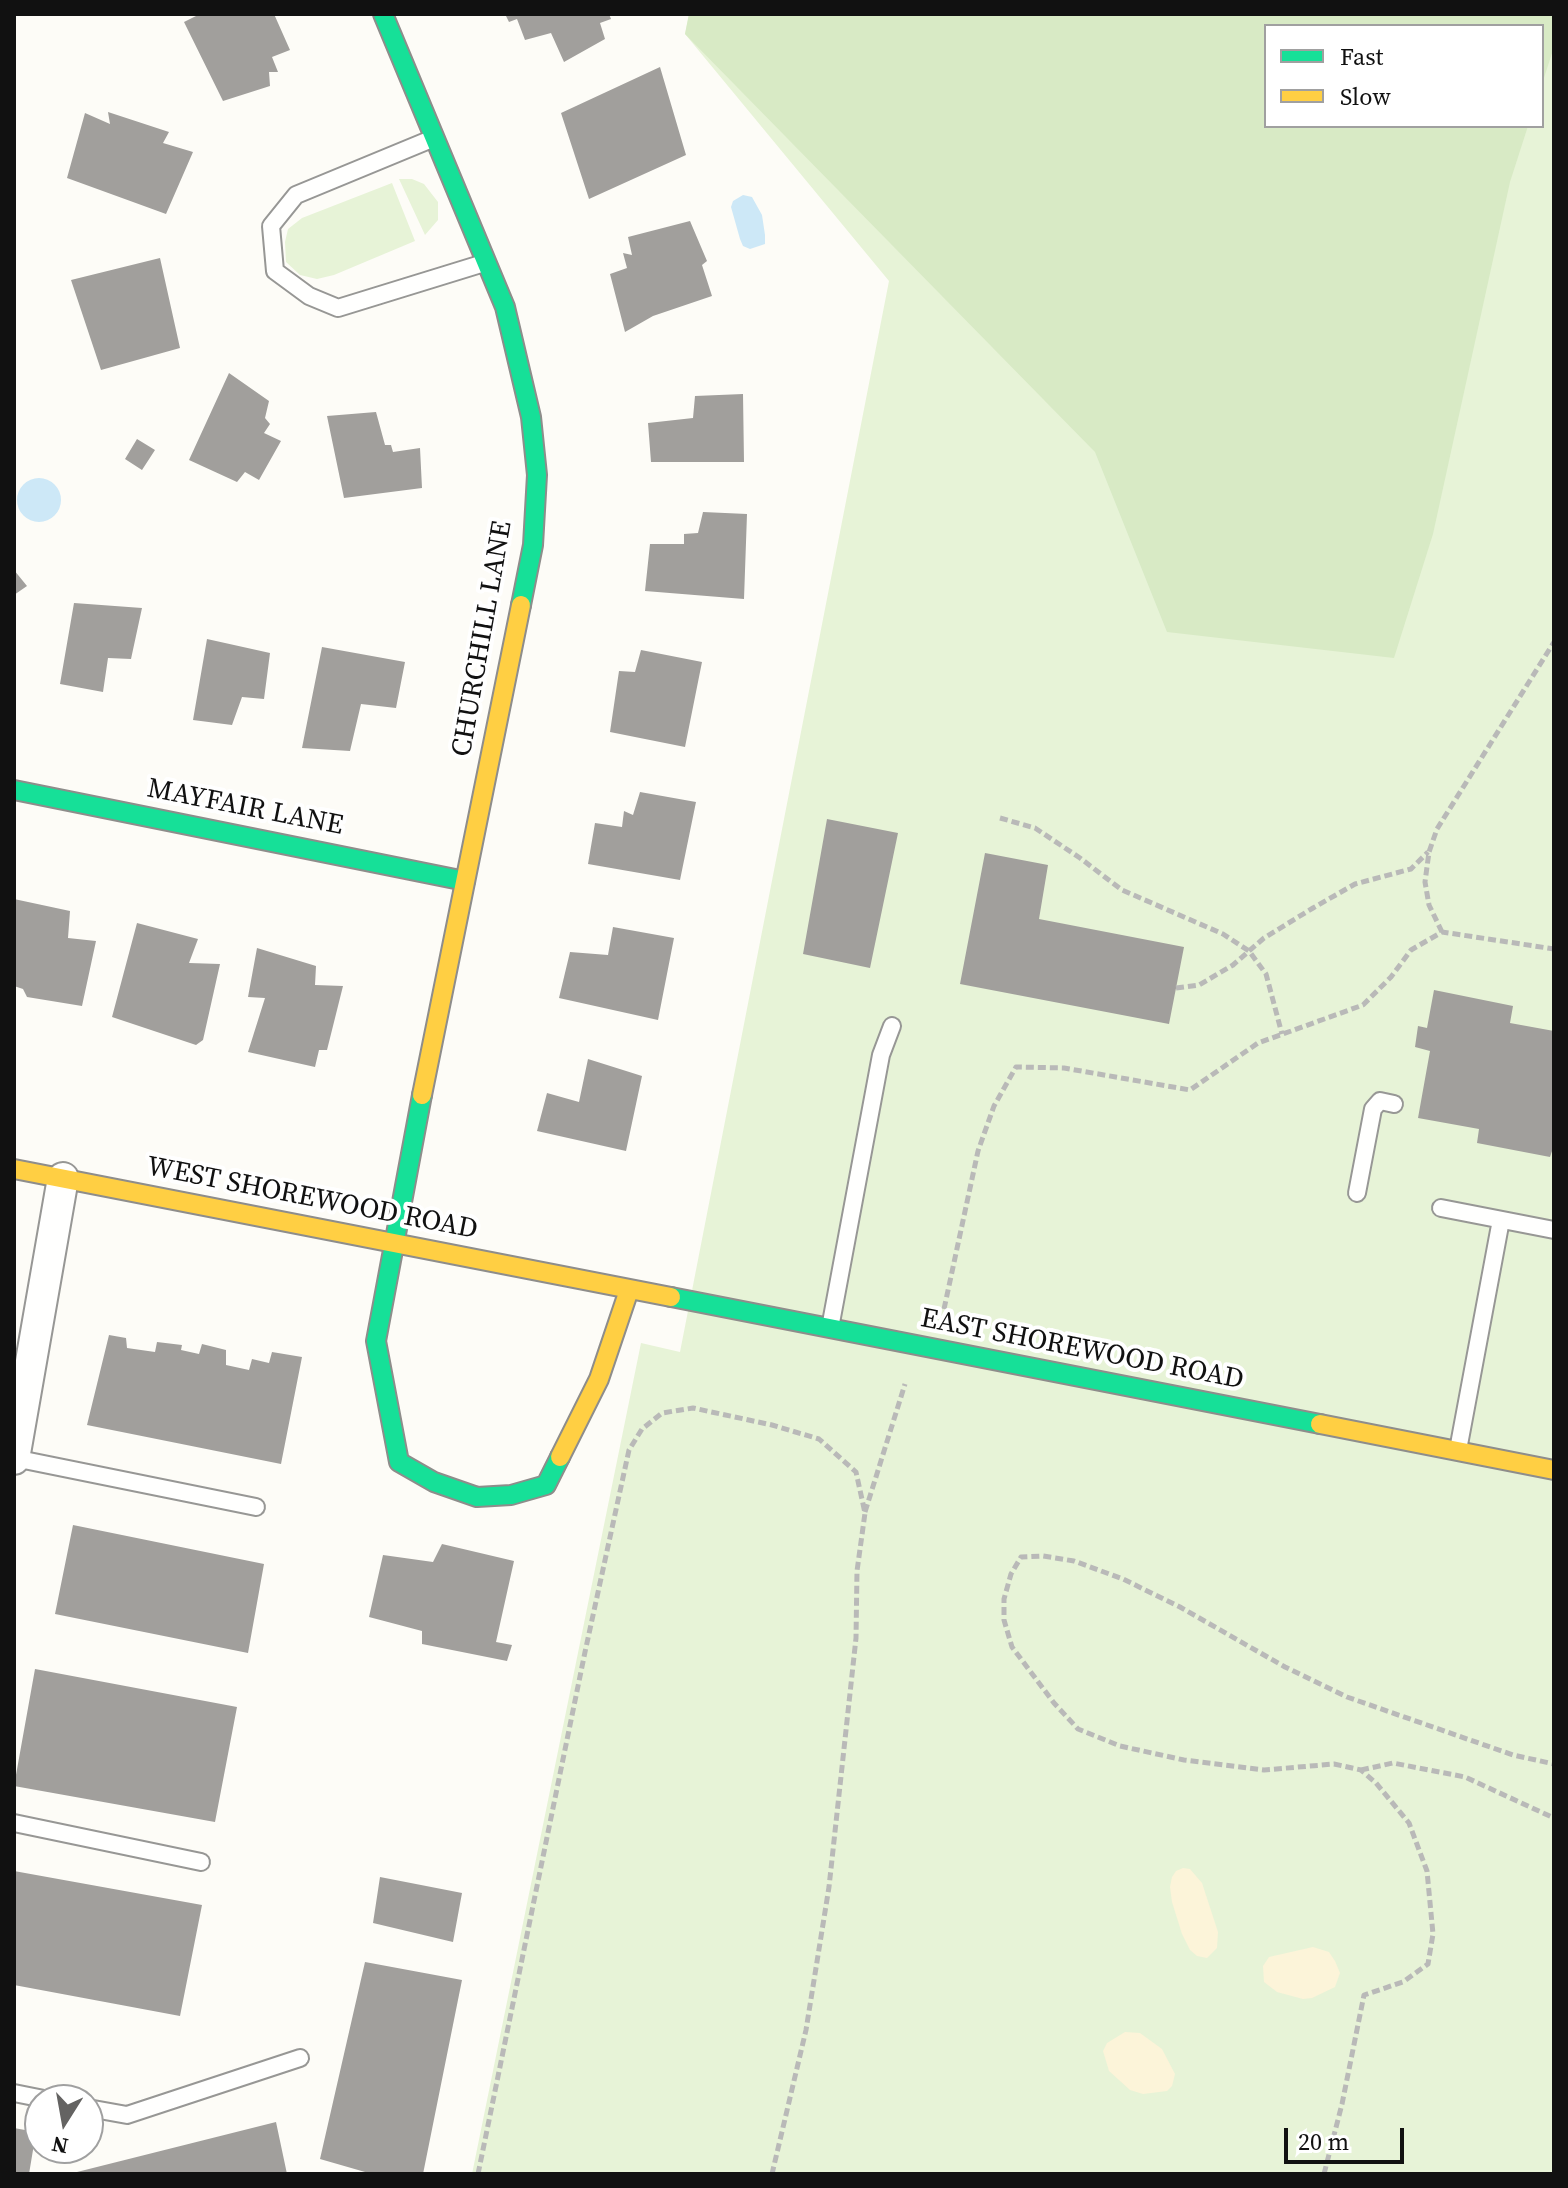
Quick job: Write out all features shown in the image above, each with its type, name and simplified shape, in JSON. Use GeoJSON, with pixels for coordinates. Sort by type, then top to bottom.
{"type":"FeatureCollection","features":[{"type":"Feature","properties":{"kind":"street","name":"CHURCHILL LANE"},"geometry":{"type":"LineString","coordinates":[[383,14],[505,307],[531,417],[537,475],[533,545],[376,1341],[399,1462],[434,1482],[477,1497],[511,1495],[546,1485],[599,1379],[629,1290]]}},
{"type":"Feature","properties":{"kind":"street","name":"MAYFAIR LANE"},"geometry":{"type":"LineString","coordinates":[[14,790],[465,881]]}},
{"type":"Feature","properties":{"kind":"street","name":"WEST SHOREWOOD ROAD"},"geometry":{"type":"LineString","coordinates":[[14,1169],[600,1284]]}},
{"type":"Feature","properties":{"kind":"street"},"geometry":{"type":"LineString","coordinates":[[14,1459],[63,1178]]}},
{"type":"Feature","properties":{"kind":"street","name":"EAST SHOREWOOD ROAD"},"geometry":{"type":"LineString","coordinates":[[600,1284],[1554,1470]]}},
{"type":"Feature","properties":{"kind":"lane"},"geometry":{"type":"LineString","coordinates":[[434,137],[296,195],[271,226],[275,271],[309,296],[338,308],[486,263]]}},
{"type":"Feature","properties":{"kind":"lane"},"geometry":{"type":"LineString","coordinates":[[830,1329],[881,1055],[892,1026]]}},
{"type":"Feature","properties":{"kind":"lane"},"geometry":{"type":"LineString","coordinates":[[1357,1193],[1373,1109],[1380,1101],[1394,1104]]}},
{"type":"Feature","properties":{"kind":"lane"},"geometry":{"type":"LineString","coordinates":[[1441,1208],[1554,1230]]}},
{"type":"Feature","properties":{"kind":"lane"},"geometry":{"type":"LineString","coordinates":[[1457,1451],[1501,1220]]}},
{"type":"Feature","properties":{"kind":"lane"},"geometry":{"type":"LineString","coordinates":[[14,1459],[256,1507]]}},
{"type":"Feature","properties":{"kind":"lane"},"geometry":{"type":"LineString","coordinates":[[14,1823],[201,1862]]}},
{"type":"Feature","properties":{"kind":"lane"},"geometry":{"type":"LineString","coordinates":[[104,2111],[127,2115],[300,2058]]}},
{"type":"Feature","properties":{"kind":"path"},"geometry":{"type":"LineString","coordinates":[[1442,932],[1429,905],[1425,882],[1429,852],[1451,803],[1554,642]]}},
{"type":"Feature","properties":{"kind":"path"},"geometry":{"type":"LineString","coordinates":[[1000,818],[1035,828],[1122,890],[1223,934],[1249,951],[1266,974],[1282,1034]]}},
{"type":"Feature","properties":{"kind":"path"},"geometry":{"type":"LineString","coordinates":[[1176,988],[1199,985],[1233,965],[1264,938],[1355,884],[1411,869],[1429,852]]}},
{"type":"Feature","properties":{"kind":"path"},"geometry":{"type":"LineString","coordinates":[[961,1224],[978,1151],[994,1106],[1016,1067],[1064,1068],[1190,1090],[1258,1043],[1363,1005],[1391,977],[1411,950],[1442,932],[1554,949]]}},
{"type":"Feature","properties":{"kind":"path"},"geometry":{"type":"LineString","coordinates":[[478,2174],[629,1450],[642,1429],[662,1413],[693,1408],[819,1439],[856,1472],[865,1513],[857,1571],[856,1638],[829,1887],[806,2030],[772,2174]]}},
{"type":"Feature","properties":{"kind":"path"},"geometry":{"type":"LineString","coordinates":[[1554,1764],[1499,1751],[1347,1697],[1123,1579],[1074,1561],[1043,1556],[1021,1557],[1011,1574],[1004,1599],[1004,1620],[1012,1647],[1078,1729],[1120,1746],[1184,1760],[1264,1770],[1334,1764],[1361,1770],[1393,1763],[1465,1777],[1554,1818]]}},
{"type":"Feature","properties":{"kind":"path"},"geometry":{"type":"LineString","coordinates":[[1324,2174],[1364,1995],[1403,1982],[1428,1964],[1433,1934],[1427,1871],[1409,1823],[1361,1770]]}},
{"type":"Feature","properties":{"kind":"green space"},"geometry":{"type":"Polygon","coordinates":[[[689,14],[1554,14],[1554,2174],[472,2174],[641,1343],[680,1352],[889,281],[685,34],[689,14]]]}},
{"type":"Feature","properties":{"kind":"green space"},"geometry":{"type":"Polygon","coordinates":[[[689,14],[1554,14],[1554,47],[1544,78],[1544,24],[1264,24],[1264,128],[1527,128],[1510,182],[1433,534],[1394,658],[1167,632],[1095,452],[685,34],[689,14]]]}},
{"type":"Feature","properties":{"kind":"green space"},"geometry":{"type":"Polygon","coordinates":[[[399,179],[412,179],[424,184],[438,202],[438,220],[425,235],[399,179]]]}},
{"type":"Feature","properties":{"kind":"green space"},"geometry":{"type":"Polygon","coordinates":[[[392,183],[415,241],[334,275],[317,279],[300,275],[286,262],[288,229],[302,218],[392,183]]]}},
{"type":"Feature","properties":{"kind":"sand"},"geometry":{"type":"Polygon","coordinates":[[[1183,1868],[1190,1869],[1202,1883],[1218,1932],[1217,1948],[1207,1958],[1197,1956],[1190,1950],[1172,1902],[1172,1877],[1183,1868]]]}},
{"type":"Feature","properties":{"kind":"sand"},"geometry":{"type":"Polygon","coordinates":[[[1313,1947],[1329,1952],[1335,1961],[1340,1973],[1335,1987],[1303,1999],[1277,1992],[1264,1982],[1263,1966],[1269,1957],[1313,1947]]]}},
{"type":"Feature","properties":{"kind":"sand"},"geometry":{"type":"Polygon","coordinates":[[[1125,2032],[1140,2033],[1162,2049],[1175,2074],[1167,2091],[1143,2094],[1130,2090],[1109,2071],[1103,2051],[1107,2043],[1125,2032]]]}},
{"type":"Feature","properties":{"kind":"water"},"geometry":{"type":"Polygon","coordinates":[[[743,195],[752,197],[762,215],[765,235],[765,244],[750,249],[743,246],[731,207],[733,201],[743,195]]]}},
{"type":"Feature","properties":{"kind":"water"},"geometry":{"type":"Polygon","coordinates":[[[39,478],[55,484],[61,500],[55,516],[39,522],[23,516],[17,500],[23,484],[39,478]]]}},
{"type":"Feature","properties":{"kind":"building"},"geometry":{"type":"Polygon","coordinates":[[[200,14],[274,14],[290,50],[272,57],[278,72],[269,72],[270,86],[223,101],[184,22],[200,14]]]}},
{"type":"Feature","properties":{"kind":"building"},"geometry":{"type":"Polygon","coordinates":[[[505,14],[609,14],[611,19],[600,23],[605,39],[564,62],[551,33],[525,40],[517,19],[509,22],[505,14]]]}},
{"type":"Feature","properties":{"kind":"building"},"geometry":{"type":"Polygon","coordinates":[[[660,67],[686,155],[589,199],[561,113],[660,67]]]}},
{"type":"Feature","properties":{"kind":"building"},"geometry":{"type":"Polygon","coordinates":[[[108,112],[169,132],[163,143],[193,152],[166,214],[67,178],[85,113],[110,124],[108,112]]]}},
{"type":"Feature","properties":{"kind":"building"},"geometry":{"type":"Polygon","coordinates":[[[690,221],[707,261],[702,265],[712,296],[653,316],[625,332],[610,274],[627,268],[623,253],[632,255],[628,237],[690,221]]]}},
{"type":"Feature","properties":{"kind":"building"},"geometry":{"type":"Polygon","coordinates":[[[160,258],[180,348],[101,370],[71,280],[160,258]]]}},
{"type":"Feature","properties":{"kind":"building"},"geometry":{"type":"Polygon","coordinates":[[[229,373],[269,401],[265,418],[270,424],[264,433],[281,441],[259,480],[245,472],[237,482],[189,460],[229,373]]]}},
{"type":"Feature","properties":{"kind":"building"},"geometry":{"type":"Polygon","coordinates":[[[743,394],[744,462],[651,462],[648,423],[693,418],[695,396],[743,394]]]}},
{"type":"Feature","properties":{"kind":"building"},"geometry":{"type":"Polygon","coordinates":[[[376,412],[385,445],[391,445],[393,452],[420,448],[422,488],[344,498],[327,416],[376,412]]]}},
{"type":"Feature","properties":{"kind":"building"},"geometry":{"type":"Polygon","coordinates":[[[137,439],[155,450],[142,470],[125,459],[137,439]]]}},
{"type":"Feature","properties":{"kind":"building"},"geometry":{"type":"Polygon","coordinates":[[[703,512],[747,514],[744,599],[645,591],[650,544],[684,544],[684,534],[698,533],[703,512]]]}},
{"type":"Feature","properties":{"kind":"building"},"geometry":{"type":"Polygon","coordinates":[[[14,570],[27,586],[14,595],[14,570]]]}},
{"type":"Feature","properties":{"kind":"building"},"geometry":{"type":"Polygon","coordinates":[[[74,603],[142,608],[131,659],[108,658],[103,692],[60,684],[74,603]]]}},
{"type":"Feature","properties":{"kind":"building"},"geometry":{"type":"Polygon","coordinates":[[[207,639],[270,653],[264,699],[242,697],[232,725],[193,720],[207,639]]]}},
{"type":"Feature","properties":{"kind":"building"},"geometry":{"type":"Polygon","coordinates":[[[322,647],[405,662],[396,708],[361,704],[350,751],[302,748],[322,647]]]}},
{"type":"Feature","properties":{"kind":"building"},"geometry":{"type":"Polygon","coordinates":[[[641,650],[702,662],[685,747],[610,732],[619,671],[635,672],[641,650]]]}},
{"type":"Feature","properties":{"kind":"building"},"geometry":{"type":"Polygon","coordinates":[[[640,792],[696,802],[680,880],[588,864],[595,823],[622,827],[624,811],[633,815],[640,792]]]}},
{"type":"Feature","properties":{"kind":"building"},"geometry":{"type":"Polygon","coordinates":[[[827,819],[898,833],[870,968],[803,954],[827,819]]]}},
{"type":"Feature","properties":{"kind":"building"},"geometry":{"type":"Polygon","coordinates":[[[985,853],[1048,865],[1039,919],[1184,947],[1169,1024],[960,984],[985,853]]]}},
{"type":"Feature","properties":{"kind":"building"},"geometry":{"type":"Polygon","coordinates":[[[14,899],[70,911],[68,938],[96,941],[82,1006],[27,997],[23,989],[14,986],[14,899]]]}},
{"type":"Feature","properties":{"kind":"building"},"geometry":{"type":"Polygon","coordinates":[[[137,923],[198,939],[189,963],[220,964],[203,1040],[196,1045],[112,1017],[137,923]]]}},
{"type":"Feature","properties":{"kind":"building"},"geometry":{"type":"Polygon","coordinates":[[[613,927],[674,938],[658,1020],[559,998],[570,952],[608,955],[613,927]]]}},
{"type":"Feature","properties":{"kind":"building"},"geometry":{"type":"Polygon","coordinates":[[[257,948],[316,966],[315,985],[343,986],[327,1050],[319,1050],[315,1067],[248,1052],[265,998],[248,997],[257,948]]]}},
{"type":"Feature","properties":{"kind":"building"},"geometry":{"type":"Polygon","coordinates":[[[1434,990],[1513,1006],[1510,1023],[1554,1031],[1554,1145],[1550,1157],[1477,1143],[1479,1129],[1418,1118],[1430,1051],[1415,1047],[1418,1026],[1427,1028],[1434,990]]]}},
{"type":"Feature","properties":{"kind":"building"},"geometry":{"type":"Polygon","coordinates":[[[588,1059],[642,1076],[626,1151],[537,1131],[547,1093],[579,1102],[588,1059]]]}},
{"type":"Feature","properties":{"kind":"building"},"geometry":{"type":"Polygon","coordinates":[[[109,1335],[126,1338],[127,1348],[155,1352],[157,1342],[182,1345],[181,1350],[199,1354],[202,1344],[226,1350],[226,1365],[249,1370],[252,1359],[269,1363],[272,1352],[302,1357],[281,1464],[87,1425],[109,1335]]]}},
{"type":"Feature","properties":{"kind":"building"},"geometry":{"type":"Polygon","coordinates":[[[73,1525],[264,1564],[248,1653],[55,1614],[73,1525]]]}},
{"type":"Feature","properties":{"kind":"building"},"geometry":{"type":"Polygon","coordinates":[[[442,1544],[514,1561],[496,1642],[512,1645],[507,1661],[422,1644],[422,1631],[369,1617],[383,1555],[433,1562],[442,1544]]]}},
{"type":"Feature","properties":{"kind":"building"},"geometry":{"type":"Polygon","coordinates":[[[35,1669],[237,1707],[215,1822],[14,1786],[35,1669]]]}},
{"type":"Feature","properties":{"kind":"building"},"geometry":{"type":"Polygon","coordinates":[[[14,1871],[202,1905],[180,2016],[14,1985],[14,1871]]]}},
{"type":"Feature","properties":{"kind":"building"},"geometry":{"type":"Polygon","coordinates":[[[380,1877],[462,1893],[453,1942],[373,1923],[380,1877]]]}},
{"type":"Feature","properties":{"kind":"building"},"geometry":{"type":"Polygon","coordinates":[[[365,1962],[462,1980],[423,2174],[372,2174],[320,2159],[365,1962]]]}},
{"type":"Feature","properties":{"kind":"building"},"geometry":{"type":"Polygon","coordinates":[[[276,2122],[287,2174],[73,2174],[73,2173],[276,2122]]]}},
{"type":"Feature","properties":{"kind":"building"},"geometry":{"type":"Polygon","coordinates":[[[14,2128],[24,2130],[24,2164],[31,2164],[29,2174],[14,2174],[14,2128]]]}},
{"type":"Feature","properties":{"kind":"traffic: fast"},"geometry":{"type":"LineString","coordinates":[[383,14],[505,307],[531,417],[537,475],[533,545],[521,605]]}},
{"type":"Feature","properties":{"kind":"traffic: fast"},"geometry":{"type":"LineString","coordinates":[[14,790],[465,881]]}},
{"type":"Feature","properties":{"kind":"traffic: fast"},"geometry":{"type":"LineString","coordinates":[[422,1095],[376,1341],[399,1462],[434,1482],[477,1497],[511,1495],[546,1485],[560,1457]]}},
{"type":"Feature","properties":{"kind":"traffic: fast"},"geometry":{"type":"LineString","coordinates":[[671,1297],[1320,1424]]}},
{"type":"Feature","properties":{"kind":"traffic: slow"},"geometry":{"type":"LineString","coordinates":[[422,1095],[521,605]]}},
{"type":"Feature","properties":{"kind":"traffic: slow"},"geometry":{"type":"LineString","coordinates":[[14,1169],[671,1297]]}},
{"type":"Feature","properties":{"kind":"traffic: slow"},"geometry":{"type":"LineString","coordinates":[[560,1457],[599,1379],[629,1290]]}},
{"type":"Feature","properties":{"kind":"traffic: slow"},"geometry":{"type":"LineString","coordinates":[[1320,1424],[1554,1470]]}}]}
